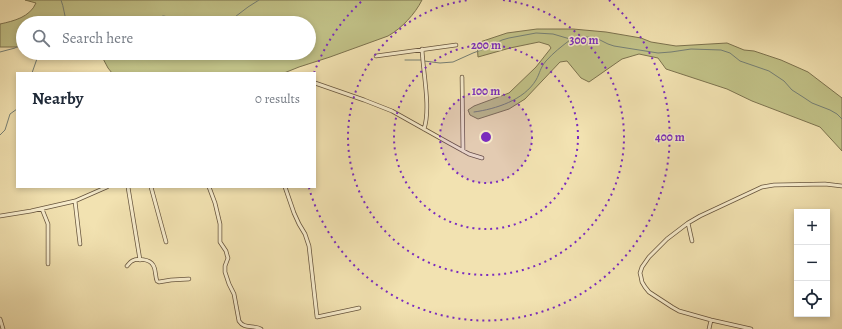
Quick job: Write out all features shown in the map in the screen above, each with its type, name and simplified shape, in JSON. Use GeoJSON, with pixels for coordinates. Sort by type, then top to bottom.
{"type":"FeatureCollection","features":[{"type":"Feature","properties":{"kind":"street"},"geometry":{"type":"LineString","coordinates":[[376,56],[456,45]]}},
{"type":"Feature","properties":{"kind":"street"},"geometry":{"type":"LineString","coordinates":[[422,50],[426,109],[426,122],[424,129]]}},
{"type":"Feature","properties":{"kind":"street"},"geometry":{"type":"LineString","coordinates":[[462,77],[463,151]]}},
{"type":"Feature","properties":{"kind":"street"},"geometry":{"type":"LineString","coordinates":[[316,84],[377,105],[398,114],[463,151],[482,158]]}},
{"type":"Feature","properties":{"kind":"street"},"geometry":{"type":"LineString","coordinates":[[751,329],[679,311],[649,292],[642,282],[640,273],[642,267],[649,257],[667,239],[688,223],[754,190],[768,185],[825,184],[842,186]]}},
{"type":"Feature","properties":{"kind":"street"},"geometry":{"type":"LineString","coordinates":[[0,216],[24,213],[75,201],[105,188]]}},
{"type":"Feature","properties":{"kind":"street"},"geometry":{"type":"LineString","coordinates":[[128,188],[140,260]]}},
{"type":"Feature","properties":{"kind":"street"},"geometry":{"type":"LineString","coordinates":[[151,188],[166,242]]}},
{"type":"Feature","properties":{"kind":"street"},"geometry":{"type":"LineString","coordinates":[[209,188],[220,224],[220,242],[226,250],[228,258],[225,266],[225,272],[234,294],[239,321],[244,326],[261,329]]}},
{"type":"Feature","properties":{"kind":"street"},"geometry":{"type":"LineString","coordinates":[[285,188],[294,213],[305,234],[309,246],[316,317],[359,308]]}},
{"type":"Feature","properties":{"kind":"street"},"geometry":{"type":"LineString","coordinates":[[75,201],[80,244]]}},
{"type":"Feature","properties":{"kind":"street"},"geometry":{"type":"LineString","coordinates":[[42,209],[48,224],[48,264]]}},
{"type":"Feature","properties":{"kind":"street"},"geometry":{"type":"LineString","coordinates":[[688,223],[692,241]]}},
{"type":"Feature","properties":{"kind":"street"},"geometry":{"type":"LineString","coordinates":[[127,266],[133,260],[145,260],[154,266],[157,281],[159,282],[189,279]]}},
{"type":"Feature","properties":{"kind":"street"},"geometry":{"type":"LineString","coordinates":[[0,319],[3,329]]}},
{"type":"Feature","properties":{"kind":"street"},"geometry":{"type":"LineString","coordinates":[[709,329],[711,320]]}},
{"type":"Feature","properties":{"kind":"green space"},"geometry":{"type":"Polygon","coordinates":[[[25,0],[422,0],[408,20],[388,36],[286,72],[111,72],[104,60],[316,60],[316,16],[24,16],[30,12],[36,3],[25,0]]]}},
{"type":"Feature","properties":{"kind":"green space"},"geometry":{"type":"Polygon","coordinates":[[[16,20],[16,47],[0,47],[0,24],[16,20]]]}},
{"type":"Feature","properties":{"kind":"green space"},"geometry":{"type":"Polygon","coordinates":[[[537,29],[573,29],[606,32],[676,46],[727,43],[744,50],[754,51],[781,60],[808,72],[842,98],[842,151],[820,127],[752,101],[727,89],[666,69],[658,58],[639,54],[622,59],[589,82],[581,78],[567,61],[560,62],[525,99],[509,109],[478,119],[470,115],[468,110],[474,106],[509,93],[536,67],[551,48],[549,45],[539,42],[478,57],[477,43],[507,33],[537,29]]]}},
{"type":"Feature","properties":{"kind":"waterway"},"geometry":{"type":"LineString","coordinates":[[61,0],[65,16]]}},
{"type":"Feature","properties":{"kind":"waterway"},"geometry":{"type":"LineString","coordinates":[[236,16],[259,0]]}},
{"type":"Feature","properties":{"kind":"waterway"},"geometry":{"type":"LineString","coordinates":[[424,61],[440,63],[453,62],[502,40],[536,33],[553,34],[570,39],[586,37],[596,38],[614,46],[658,53],[691,49],[721,50],[730,53],[740,61],[769,71],[784,81],[792,90],[812,103],[837,114],[842,119]]}},
{"type":"Feature","properties":{"kind":"waterway"},"geometry":{"type":"LineString","coordinates":[[474,112],[500,106],[524,93],[536,80],[546,61],[570,40]]}},
{"type":"Feature","properties":{"kind":"waterway"},"geometry":{"type":"LineString","coordinates":[[0,52],[16,47]]}},
{"type":"Feature","properties":{"kind":"waterway"},"geometry":{"type":"LineString","coordinates":[[32,72],[37,60]]}},
{"type":"Feature","properties":{"kind":"waterway"},"geometry":{"type":"LineString","coordinates":[[405,60],[422,60]]}},
{"type":"Feature","properties":{"kind":"waterway"},"geometry":{"type":"LineString","coordinates":[[0,135],[5,130],[10,114],[16,110]]}}]}
